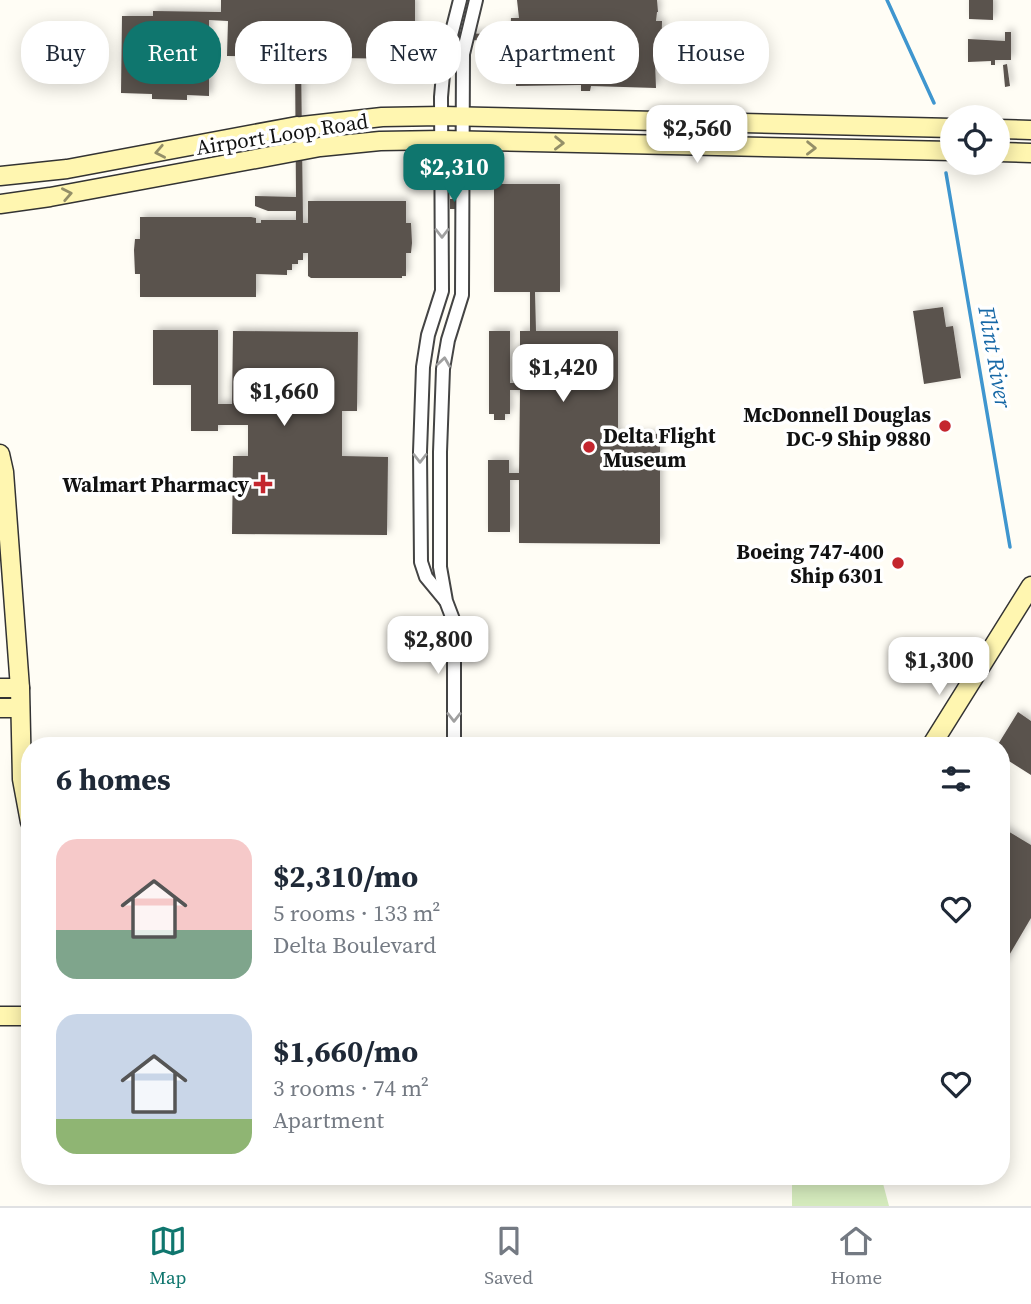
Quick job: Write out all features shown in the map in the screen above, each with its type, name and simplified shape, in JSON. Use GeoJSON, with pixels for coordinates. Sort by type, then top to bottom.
{"type":"FeatureCollection","features":[{"type":"Feature","properties":{"kind":"main road","name":"Airport Loop Road"},"geometry":{"type":"LineString","coordinates":[[0,176],[67,169],[300,126],[369,118],[462,116],[940,128]]}},
{"type":"Feature","properties":{"kind":"main road"},"geometry":{"type":"LineString","coordinates":[[1010,129],[1031,130]]}},
{"type":"Feature","properties":{"kind":"main road","name":"Airport Loop Road"},"geometry":{"type":"LineString","coordinates":[[0,204],[320,147],[380,141],[940,151]]}},
{"type":"Feature","properties":{"kind":"main road"},"geometry":{"type":"LineString","coordinates":[[1010,152],[1031,153]]}},
{"type":"Feature","properties":{"kind":"main road"},"geometry":{"type":"LineString","coordinates":[[0,454],[4,472],[20,688],[21,744]]}},
{"type":"Feature","properties":{"kind":"main road"},"geometry":{"type":"LineString","coordinates":[[937,737],[1031,586]]}},
{"type":"Feature","properties":{"kind":"main road"},"geometry":{"type":"LineString","coordinates":[[0,688],[20,688]]}},
{"type":"Feature","properties":{"kind":"main road"},"geometry":{"type":"LineString","coordinates":[[0,708],[20,708]]}},
{"type":"Feature","properties":{"kind":"main road"},"geometry":{"type":"LineString","coordinates":[[0,1016],[21,1016]]}},
{"type":"Feature","properties":{"kind":"street"},"geometry":{"type":"LineString","coordinates":[[446,601],[426,577],[421,562],[420,452],[423,367],[428,335],[442,291],[444,63],[460,0]]}},
{"type":"Feature","properties":{"kind":"street"},"geometry":{"type":"LineString","coordinates":[[454,737],[454,622],[446,601],[440,567],[440,452],[443,369],[448,340],[462,295],[463,54],[476,0]]}},
{"type":"Feature","properties":{"kind":"green space"},"geometry":{"type":"Polygon","coordinates":[[[792,1185],[883,1185],[889,1206],[792,1206],[792,1185]]]}},
{"type":"Feature","properties":{"kind":"building"},"geometry":{"type":"Polygon","coordinates":[[[221,0],[415,0],[415,21],[366,21],[366,58],[352,58],[352,21],[235,21],[235,56],[227,56],[228,21],[123,21],[123,84],[209,84],[209,96],[187,95],[187,100],[152,99],[152,94],[121,93],[122,16],[153,16],[153,11],[221,12],[221,0]]]}},
{"type":"Feature","properties":{"kind":"building"},"geometry":{"type":"Polygon","coordinates":[[[517,0],[657,0],[658,12],[656,21],[653,21],[653,84],[656,84],[656,88],[591,86],[590,91],[581,91],[581,85],[516,86],[639,84],[639,21],[511,21],[511,18],[519,18],[517,0]]]}},
{"type":"Feature","properties":{"kind":"building"},"geometry":{"type":"Polygon","coordinates":[[[969,0],[993,0],[993,20],[969,19],[969,0]]]}},
{"type":"Feature","properties":{"kind":"building"},"geometry":{"type":"Polygon","coordinates":[[[1005,32],[1011,32],[1011,60],[995,60],[995,65],[991,65],[991,61],[968,62],[968,39],[1005,41],[1005,32]]]}},
{"type":"Feature","properties":{"kind":"building"},"geometry":{"type":"Polygon","coordinates":[[[461,33],[475,34],[475,40],[461,39],[461,33]]]}},
{"type":"Feature","properties":{"kind":"building"},"geometry":{"type":"Polygon","coordinates":[[[1007,64],[1010,86],[1005,87],[1003,65],[1007,64]]]}},
{"type":"Feature","properties":{"kind":"building"},"geometry":{"type":"Polygon","coordinates":[[[295,84],[301,84],[303,223],[308,223],[308,201],[406,201],[406,223],[411,223],[412,243],[411,253],[406,253],[406,276],[311,278],[308,276],[308,253],[303,253],[303,260],[292,264],[292,270],[287,270],[287,275],[256,274],[256,297],[140,297],[140,274],[135,274],[134,250],[135,239],[140,239],[140,217],[251,217],[256,218],[256,223],[261,223],[261,220],[296,220],[296,211],[268,211],[255,206],[255,196],[296,197],[295,84]]]}},
{"type":"Feature","properties":{"kind":"building","name":"Delta Flight Museum"},"geometry":{"type":"Polygon","coordinates":[[[494,184],[560,184],[560,292],[535,292],[536,331],[618,331],[618,434],[660,434],[660,544],[519,543],[519,480],[510,480],[510,532],[488,532],[488,460],[509,460],[509,473],[519,473],[520,390],[510,390],[510,414],[505,414],[505,420],[494,420],[494,414],[489,414],[489,331],[510,331],[510,383],[520,383],[520,331],[530,331],[530,292],[494,292],[494,184]]]}},
{"type":"Feature","properties":{"kind":"building"},"geometry":{"type":"Polygon","coordinates":[[[450,199],[458,199],[458,209],[450,209],[450,199]]]}},
{"type":"Feature","properties":{"kind":"building"},"geometry":{"type":"Polygon","coordinates":[[[943,307],[946,327],[953,326],[961,378],[924,384],[913,311],[943,307]]]}},
{"type":"Feature","properties":{"kind":"building"},"geometry":{"type":"Polygon","coordinates":[[[153,330],[218,330],[218,404],[232,404],[233,331],[358,332],[357,411],[342,411],[342,456],[388,457],[387,535],[232,534],[233,456],[248,456],[248,425],[218,425],[218,431],[191,431],[191,385],[153,385],[153,330]]]}},
{"type":"Feature","properties":{"kind":"building"},"geometry":{"type":"Polygon","coordinates":[[[901,663],[910,663],[910,668],[901,669],[901,663]]]}},
{"type":"Feature","properties":{"kind":"building"},"geometry":{"type":"Polygon","coordinates":[[[1018,712],[1031,721],[1031,775],[1010,762],[1010,737],[1003,737],[1018,712]]]}},
{"type":"Feature","properties":{"kind":"building"},"geometry":{"type":"Polygon","coordinates":[[[1010,832],[1031,845],[1031,918],[1010,954],[1010,832]]]}},
{"type":"Feature","properties":{"kind":"waterway","name":"Flint River"},"geometry":{"type":"LineString","coordinates":[[887,0],[934,103]]}},
{"type":"Feature","properties":{"kind":"waterway","name":"Flint River"},"geometry":{"type":"LineString","coordinates":[[946,175],[1010,547]]}},
{"type":"Feature","properties":{"kind":"place","name":"McDonnell Douglas DC-9 Ship 9880"},"geometry":{"type":"Point","coordinates":[945,426]}},
{"type":"Feature","properties":{"kind":"place","name":"Delta Flight Museum"},"geometry":{"type":"Point","coordinates":[589,447]}},
{"type":"Feature","properties":{"kind":"place","name":"Walmart Pharmacy"},"geometry":{"type":"Point","coordinates":[263,484]}},
{"type":"Feature","properties":{"kind":"place","name":"Boeing 747-400 Ship 6301"},"geometry":{"type":"Point","coordinates":[898,563]}}]}
